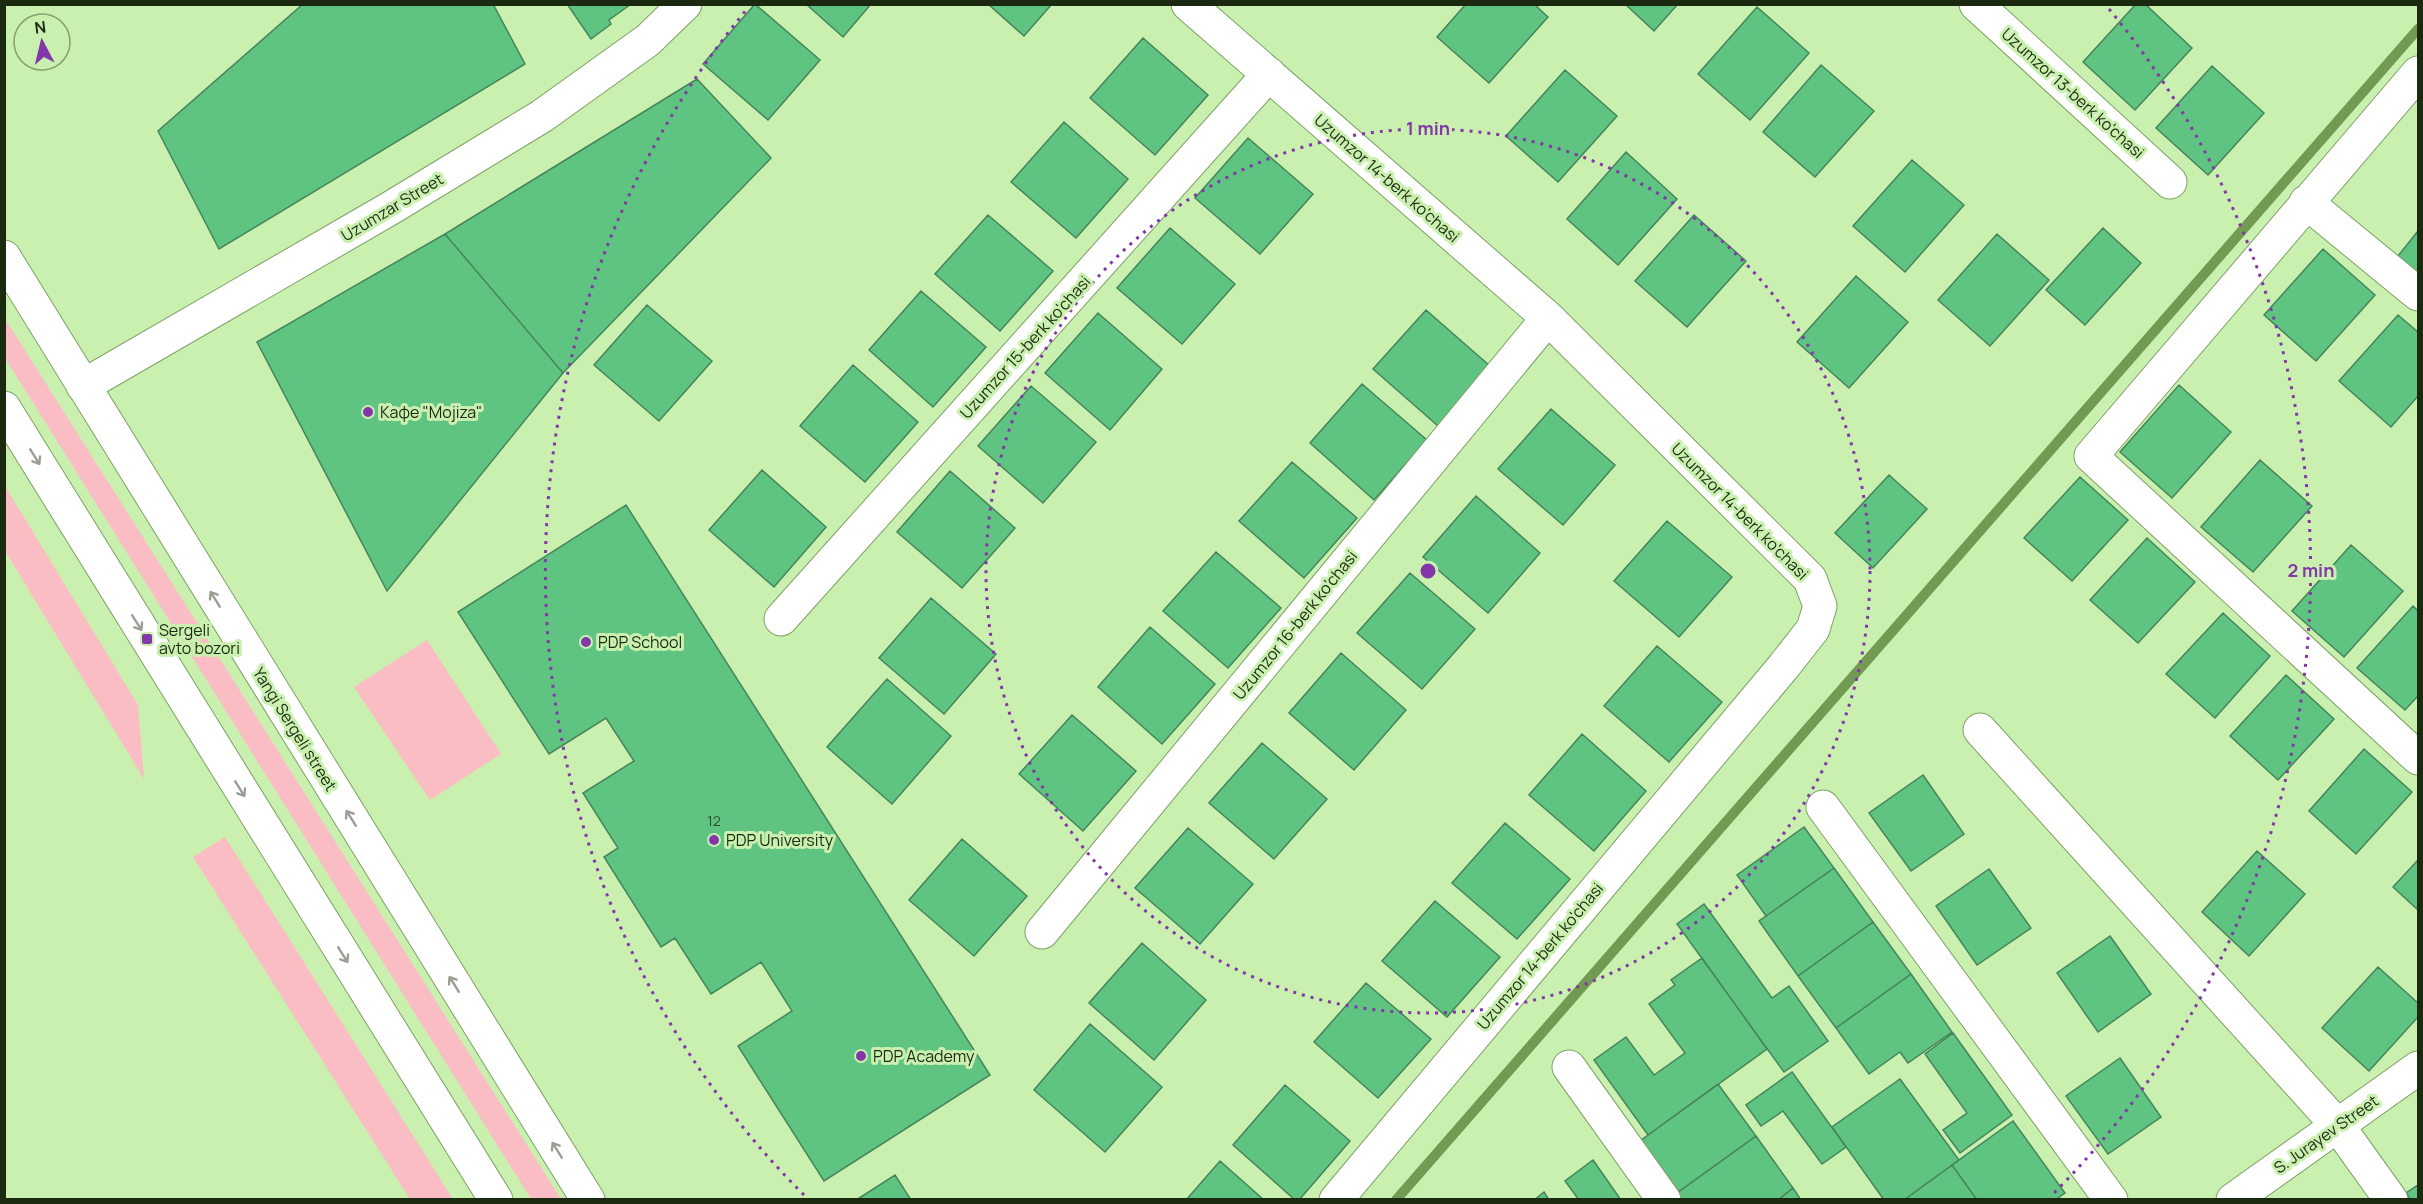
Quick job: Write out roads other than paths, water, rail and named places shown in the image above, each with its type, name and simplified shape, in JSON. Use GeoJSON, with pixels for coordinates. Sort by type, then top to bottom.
{"type":"FeatureCollection","features":[{"type":"Feature","properties":{"kind":"street","name":"Uzumzar Street"},"geometry":{"type":"LineString","coordinates":[[83,386],[389,209],[542,116],[648,40],[685,4]]}},
{"type":"Feature","properties":{"kind":"street","name":"Uzumzor 14-berk ko'chasi"},"geometry":{"type":"LineString","coordinates":[[1188,4],[1548,318],[1810,579],[1820,606],[1813,629],[1784,666],[1336,1200]]}},
{"type":"Feature","properties":{"kind":"street","name":"Uzumzor 13-berk ko'chasi"},"geometry":{"type":"LineString","coordinates":[[1976,4],[2170,182]]}},
{"type":"Feature","properties":{"kind":"street"},"geometry":{"type":"LineString","coordinates":[[2418,73],[2091,456],[2418,758]]}},
{"type":"Feature","properties":{"kind":"street","name":"Uzumzor 15-berk ko'chasi"},"geometry":{"type":"LineString","coordinates":[[781,620],[1269,74]]}},
{"type":"Feature","properties":{"kind":"street"},"geometry":{"type":"LineString","coordinates":[[2306,202],[2418,294]]}},
{"type":"Feature","properties":{"kind":"street","name":"Yangi Sergeli street"},"geometry":{"type":"LineString","coordinates":[[4,257],[588,1200]]}},
{"type":"Feature","properties":{"kind":"street","name":"Uzumzor 16-berk ko'chasi"},"geometry":{"type":"LineString","coordinates":[[1042,932],[1548,318]]}},
{"type":"Feature","properties":{"kind":"street"},"geometry":{"type":"LineString","coordinates":[[4,408],[496,1200]]}},
{"type":"Feature","properties":{"kind":"street"},"geometry":{"type":"LineString","coordinates":[[1980,730],[2338,1126],[2391,1200]]}},
{"type":"Feature","properties":{"kind":"street"},"geometry":{"type":"LineString","coordinates":[[1823,807],[2110,1200]]}},
{"type":"Feature","properties":{"kind":"street"},"geometry":{"type":"LineString","coordinates":[[1569,1067],[1664,1200]]}},
{"type":"Feature","properties":{"kind":"street","name":"S. Jurayev Street"},"geometry":{"type":"LineString","coordinates":[[2233,1200],[2418,1068]]}},
{"type":"Feature","properties":{"kind":"waterway"},"geometry":{"type":"LineString","coordinates":[[1396,1200],[2418,29]]}},
{"type":"Feature","properties":{"kind":"place","name":"Кафе \"Mojiza\""},"geometry":{"type":"Point","coordinates":[368,412]}},
{"type":"Feature","properties":{"kind":"place","name":"Sergeli avto bozori"},"geometry":{"type":"Point","coordinates":[147,639]}},
{"type":"Feature","properties":{"kind":"place","name":"PDP School"},"geometry":{"type":"Point","coordinates":[586,642]}},
{"type":"Feature","properties":{"kind":"place","name":"PDP University"},"geometry":{"type":"Point","coordinates":[714,840]}},
{"type":"Feature","properties":{"kind":"place","name":"PDP Academy"},"geometry":{"type":"Point","coordinates":[861,1056]}}]}
